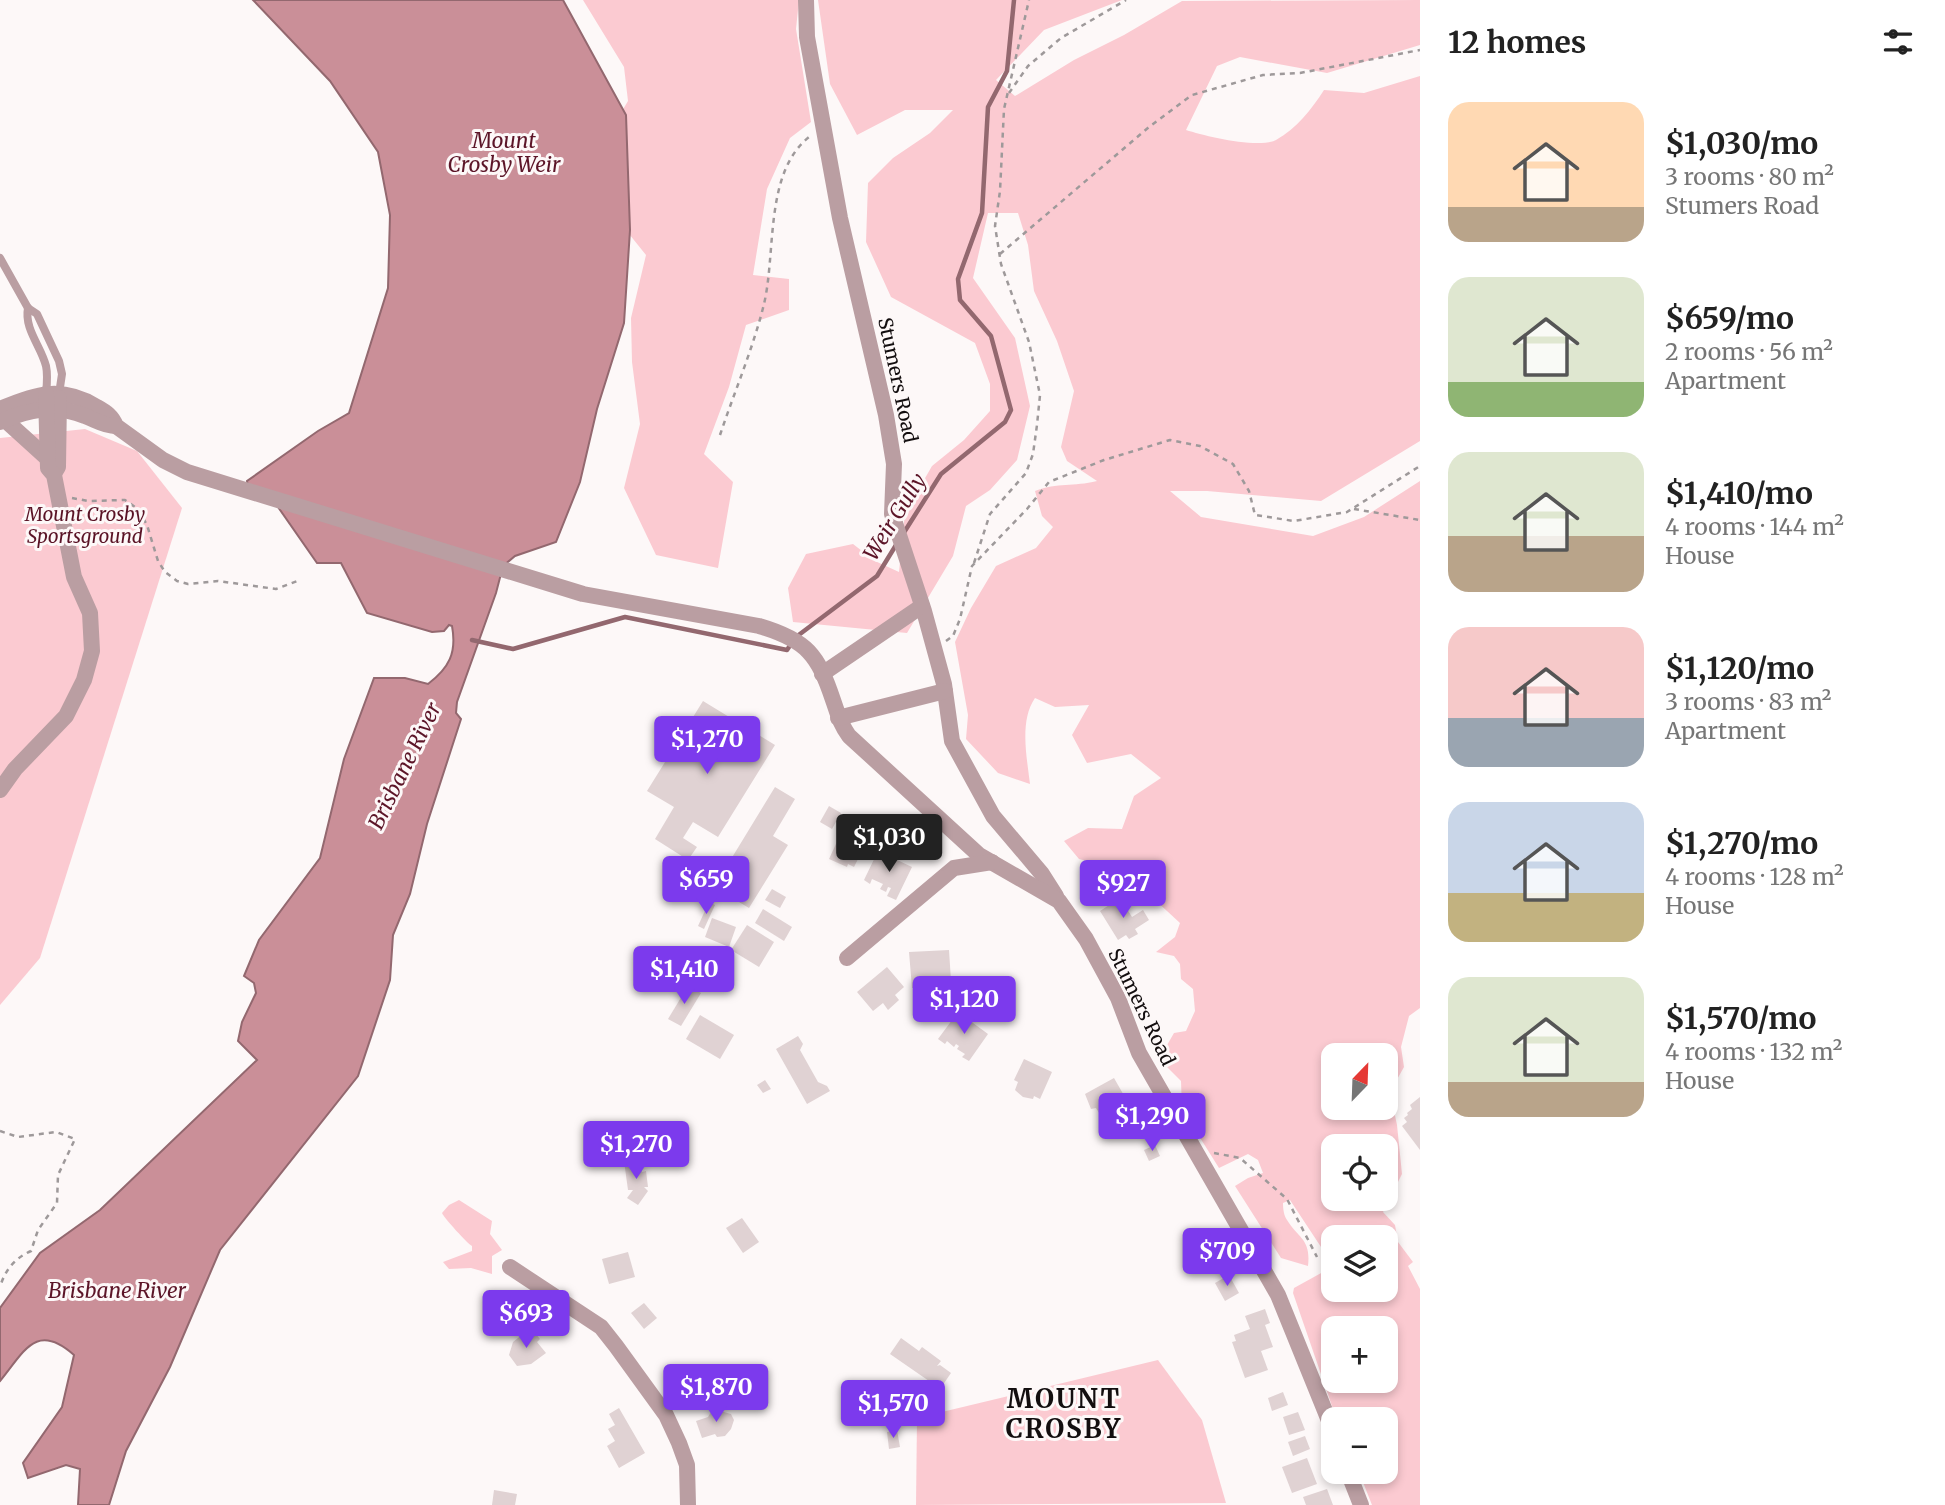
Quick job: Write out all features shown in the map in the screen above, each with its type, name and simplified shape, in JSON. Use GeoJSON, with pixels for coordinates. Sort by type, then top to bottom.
{"type":"FeatureCollection","features":[{"type":"Feature","properties":{"kind":"street","name":"Stumers Road"},"geometry":{"type":"LineString","coordinates":[[806,0],[807,37],[840,218],[888,427],[894,464],[892,514],[934,648],[945,691],[952,741],[993,816],[1042,874],[1086,939],[1118,998],[1139,1054],[1278,1295],[1323,1407]]}},
{"type":"Feature","properties":{"kind":"street","name":"Stumers Road"},"geometry":{"type":"LineString","coordinates":[[52,401],[107,426],[116,426],[163,460],[187,472],[583,594],[760,626],[786,635],[803,644],[814,657],[838,718],[849,736],[979,855],[1059,901]]}},
{"type":"Feature","properties":{"kind":"street"},"geometry":{"type":"LineString","coordinates":[[47,458],[2,417],[52,401]]}},
{"type":"Feature","properties":{"kind":"street"},"geometry":{"type":"LineString","coordinates":[[0,790],[15,769],[66,716],[84,680],[92,651],[90,613],[74,577],[54,475],[48,468],[52,401]]}},
{"type":"Feature","properties":{"kind":"street"},"geometry":{"type":"LineString","coordinates":[[52,401],[58,467],[54,475]]}},
{"type":"Feature","properties":{"kind":"street"},"geometry":{"type":"LineString","coordinates":[[822,674],[922,606]]}},
{"type":"Feature","properties":{"kind":"street"},"geometry":{"type":"LineString","coordinates":[[838,718],[945,691]]}},
{"type":"Feature","properties":{"kind":"street"},"geometry":{"type":"LineString","coordinates":[[847,958],[954,868],[992,862]]}},
{"type":"Feature","properties":{"kind":"street"},"geometry":{"type":"LineString","coordinates":[[510,1268],[601,1327],[616,1346],[666,1415],[679,1443],[687,1465],[688,1505]]}},
{"type":"Feature","properties":{"kind":"street"},"geometry":{"type":"LineString","coordinates":[[1353,1484],[1361,1505]]}},
{"type":"Feature","properties":{"kind":"lane"},"geometry":{"type":"LineString","coordinates":[[0,258],[28,308],[37,314],[60,361],[62,374],[52,401]]}},
{"type":"Feature","properties":{"kind":"lane"},"geometry":{"type":"LineString","coordinates":[[28,308],[26,318],[46,364],[52,401]]}},
{"type":"Feature","properties":{"kind":"path"},"geometry":{"type":"LineString","coordinates":[[934,648],[953,636],[960,619],[972,566],[990,514],[1026,473],[1033,454],[1040,395],[1029,342],[1012,298],[995,226],[1007,96],[1029,0]]}},
{"type":"Feature","properties":{"kind":"path"},"geometry":{"type":"LineString","coordinates":[[1007,96],[1028,66],[1061,38],[1126,0]]}},
{"type":"Feature","properties":{"kind":"path"},"geometry":{"type":"LineString","coordinates":[[1000,254],[1149,127],[1192,95],[1263,75],[1300,73],[1420,50]]}},
{"type":"Feature","properties":{"kind":"path"},"geometry":{"type":"LineString","coordinates":[[720,435],[763,307],[771,267],[774,219],[782,177],[796,149],[808,137],[826,133]]}},
{"type":"Feature","properties":{"kind":"path"},"geometry":{"type":"LineString","coordinates":[[972,566],[1049,482],[1104,460],[1170,440],[1200,446],[1233,464],[1249,491],[1255,515],[1294,522],[1347,512],[1420,466]]}},
{"type":"Feature","properties":{"kind":"path"},"geometry":{"type":"LineString","coordinates":[[59,501],[74,497],[88,501],[125,500],[138,509],[147,525],[158,561],[165,572],[177,581],[188,584],[218,581],[276,589],[300,580]]}},
{"type":"Feature","properties":{"kind":"path"},"geometry":{"type":"LineString","coordinates":[[1354,508],[1420,520]]}},
{"type":"Feature","properties":{"kind":"path"},"geometry":{"type":"LineString","coordinates":[[0,1131],[18,1137],[56,1132],[75,1139],[58,1175],[57,1203],[38,1230],[31,1251],[16,1257],[0,1287]]}},
{"type":"Feature","properties":{"kind":"path"},"geometry":{"type":"LineString","coordinates":[[1193,1149],[1240,1158],[1261,1175],[1287,1199],[1317,1257]]}},
{"type":"Feature","properties":{"kind":"green space"},"geometry":{"type":"Polygon","coordinates":[[[583,0],[799,0],[796,29],[811,122],[790,138],[767,189],[753,275],[789,279],[789,310],[746,325],[729,387],[704,454],[733,482],[718,568],[656,555],[624,488],[640,424],[632,362],[631,318],[646,255],[613,214],[606,138],[628,101],[624,67],[583,0]]]}},
{"type":"Feature","properties":{"kind":"green space"},"geometry":{"type":"Polygon","coordinates":[[[818,0],[1122,0],[1044,30],[996,80],[1015,96],[1074,60],[1182,1],[1420,0],[1420,45],[1327,73],[1240,57],[1217,66],[1186,130],[1231,141],[1268,142],[1276,140],[1297,124],[1324,90],[1364,93],[1420,76],[1420,441],[1321,501],[1207,491],[1170,491],[1201,517],[1313,536],[1364,517],[1420,481],[1420,1008],[1409,1016],[1401,1047],[1404,1067],[1398,1078],[1398,1043],[1321,1043],[1321,1120],[1396,1120],[1398,1134],[1321,1134],[1321,1211],[1384,1211],[1395,1225],[1321,1225],[1321,1247],[1290,1200],[1283,1203],[1286,1218],[1308,1250],[1308,1266],[1281,1258],[1235,1186],[1263,1173],[1258,1160],[1248,1154],[1219,1168],[1182,1109],[1181,1081],[1159,1059],[1174,1033],[1186,1031],[1195,1011],[1193,989],[1181,979],[1180,964],[1174,956],[1156,952],[1175,937],[1180,923],[1154,899],[1139,900],[1124,889],[1125,879],[1137,877],[1137,869],[1120,869],[1079,859],[1064,841],[1088,828],[1122,829],[1134,796],[1161,778],[1131,754],[1087,763],[1072,735],[1089,705],[1055,707],[1035,698],[1027,717],[1026,728],[1030,784],[998,773],[966,739],[968,715],[955,642],[971,608],[996,566],[1036,548],[1053,527],[1042,516],[1035,491],[1051,486],[1097,481],[1067,461],[1061,447],[1074,391],[1057,341],[1034,291],[1028,245],[1018,213],[988,213],[973,278],[1015,338],[1030,406],[1017,460],[990,490],[966,506],[953,556],[907,633],[793,622],[788,588],[806,554],[853,544],[875,561],[899,572],[905,513],[932,466],[964,440],[990,411],[990,384],[975,343],[891,297],[866,242],[868,183],[893,158],[930,133],[953,110],[905,110],[857,135],[830,84],[818,0]]]}},
{"type":"Feature","properties":{"kind":"green space","name":"Mount Crosby Sportsground"},"geometry":{"type":"Polygon","coordinates":[[[85,429],[137,451],[182,508],[40,958],[0,1005],[0,438],[85,429]]]}},
{"type":"Feature","properties":{"kind":"green space"},"geometry":{"type":"Polygon","coordinates":[[[1398,1135],[1402,1174],[1398,1182],[1398,1135]]]}},
{"type":"Feature","properties":{"kind":"green space"},"geometry":{"type":"Polygon","coordinates":[[[459,1200],[492,1221],[490,1234],[502,1250],[492,1256],[492,1274],[471,1268],[449,1269],[443,1262],[472,1251],[472,1246],[442,1213],[449,1205],[459,1200]]]}},
{"type":"Feature","properties":{"kind":"green space"},"geometry":{"type":"Polygon","coordinates":[[[1398,1242],[1413,1262],[1408,1266],[1420,1289],[1420,1505],[1372,1505],[1364,1484],[1398,1484],[1398,1407],[1332,1407],[1327,1393],[1398,1393],[1398,1316],[1321,1316],[1321,1374],[1293,1293],[1294,1288],[1321,1273],[1321,1302],[1398,1302],[1398,1242]]]}},
{"type":"Feature","properties":{"kind":"green space"},"geometry":{"type":"Polygon","coordinates":[[[1158,1360],[1202,1420],[1226,1503],[916,1505],[917,1418],[1158,1360]]]}},
{"type":"Feature","properties":{"kind":"water"},"geometry":{"type":"Polygon","coordinates":[[[253,0],[563,0],[626,115],[630,230],[624,323],[597,409],[580,482],[556,542],[515,556],[503,566],[457,702],[456,713],[461,719],[427,824],[410,894],[393,935],[390,980],[358,1076],[220,1250],[170,1367],[126,1451],[109,1505],[78,1505],[80,1469],[66,1465],[28,1478],[23,1463],[62,1407],[74,1355],[61,1345],[40,1341],[24,1351],[0,1381],[0,1308],[40,1253],[100,1210],[257,1060],[238,1041],[242,1022],[256,993],[254,983],[244,976],[259,940],[320,858],[344,759],[374,678],[405,678],[428,684],[446,666],[453,644],[452,626],[449,625],[444,631],[432,632],[367,613],[341,563],[317,563],[278,507],[248,487],[247,481],[318,431],[349,413],[388,288],[390,215],[378,152],[330,81],[253,0]]]}},
{"type":"Feature","properties":{"kind":"building"},"geometry":{"type":"Polygon","coordinates":[[[703,701],[775,745],[718,837],[693,822],[683,838],[697,847],[688,860],[655,839],[674,807],[647,791],[703,701]]]}},
{"type":"Feature","properties":{"kind":"building"},"geometry":{"type":"Polygon","coordinates":[[[775,787],[795,799],[773,836],[788,845],[749,908],[714,887],[775,787]]]}},
{"type":"Feature","properties":{"kind":"building"},"geometry":{"type":"Polygon","coordinates":[[[829,806],[841,813],[832,829],[820,822],[829,806]]]}},
{"type":"Feature","properties":{"kind":"building"},"geometry":{"type":"Polygon","coordinates":[[[841,833],[859,841],[852,854],[859,857],[854,867],[848,864],[847,867],[829,859],[841,833]]]}},
{"type":"Feature","properties":{"kind":"building"},"geometry":{"type":"Polygon","coordinates":[[[878,851],[912,867],[896,900],[887,896],[891,888],[888,887],[886,892],[880,889],[883,884],[872,879],[870,884],[864,880],[878,851]]]}},
{"type":"Feature","properties":{"kind":"building"},"geometry":{"type":"Polygon","coordinates":[[[772,889],[786,897],[780,908],[765,900],[772,889]]]}},
{"type":"Feature","properties":{"kind":"building"},"geometry":{"type":"Polygon","coordinates":[[[1120,898],[1132,917],[1143,910],[1149,920],[1135,929],[1138,934],[1129,939],[1126,935],[1118,940],[1100,911],[1120,898]]]}},
{"type":"Feature","properties":{"kind":"building"},"geometry":{"type":"Polygon","coordinates":[[[709,902],[715,905],[704,929],[698,926],[709,902]]]}},
{"type":"Feature","properties":{"kind":"building"},"geometry":{"type":"Polygon","coordinates":[[[763,909],[792,927],[784,941],[755,923],[763,909]]]}},
{"type":"Feature","properties":{"kind":"building"},"geometry":{"type":"Polygon","coordinates":[[[712,918],[736,927],[729,947],[705,937],[712,918]]]}},
{"type":"Feature","properties":{"kind":"building"},"geometry":{"type":"Polygon","coordinates":[[[747,925],[774,942],[759,967],[731,950],[747,925]]]}},
{"type":"Feature","properties":{"kind":"building"},"geometry":{"type":"Polygon","coordinates":[[[949,950],[951,981],[946,982],[947,989],[938,989],[938,982],[919,983],[919,988],[912,988],[909,952],[949,950]]]}},
{"type":"Feature","properties":{"kind":"building"},"geometry":{"type":"Polygon","coordinates":[[[887,967],[904,987],[895,995],[899,1000],[888,1010],[883,1003],[873,1011],[857,992],[887,967]]]}},
{"type":"Feature","properties":{"kind":"building"},"geometry":{"type":"Polygon","coordinates":[[[688,986],[701,993],[681,1026],[668,1019],[688,986]]]}},
{"type":"Feature","properties":{"kind":"building"},"geometry":{"type":"Polygon","coordinates":[[[958,1012],[988,1034],[969,1061],[962,1057],[965,1054],[957,1049],[959,1046],[956,1044],[954,1047],[947,1041],[945,1044],[938,1039],[958,1012]]]}},
{"type":"Feature","properties":{"kind":"building"},"geometry":{"type":"Polygon","coordinates":[[[700,1015],[734,1035],[720,1059],[686,1039],[700,1015]]]}},
{"type":"Feature","properties":{"kind":"building"},"geometry":{"type":"Polygon","coordinates":[[[798,1036],[803,1044],[800,1050],[818,1082],[827,1086],[830,1091],[807,1104],[776,1049],[798,1036]]]}},
{"type":"Feature","properties":{"kind":"building"},"geometry":{"type":"Polygon","coordinates":[[[1024,1059],[1052,1072],[1040,1099],[1034,1096],[1033,1099],[1023,1097],[1015,1090],[1018,1082],[1014,1080],[1024,1059]]]}},
{"type":"Feature","properties":{"kind":"building"},"geometry":{"type":"Polygon","coordinates":[[[1114,1078],[1130,1106],[1104,1121],[1096,1108],[1091,1109],[1085,1094],[1114,1078]]]}},
{"type":"Feature","properties":{"kind":"building"},"geometry":{"type":"Polygon","coordinates":[[[765,1080],[771,1089],[763,1093],[757,1085],[765,1080]]]}},
{"type":"Feature","properties":{"kind":"building"},"geometry":{"type":"Polygon","coordinates":[[[1420,1097],[1420,1150],[1402,1126],[1407,1122],[1404,1118],[1412,1109],[1410,1105],[1420,1097]]]}},
{"type":"Feature","properties":{"kind":"building"},"geometry":{"type":"Polygon","coordinates":[[[1155,1145],[1160,1156],[1149,1161],[1144,1150],[1155,1145]]]}},
{"type":"Feature","properties":{"kind":"building"},"geometry":{"type":"Polygon","coordinates":[[[639,1159],[642,1172],[646,1171],[648,1187],[644,1187],[648,1191],[638,1205],[627,1198],[633,1190],[628,1190],[624,1161],[639,1159]]]}},
{"type":"Feature","properties":{"kind":"building"},"geometry":{"type":"Polygon","coordinates":[[[742,1218],[759,1242],[743,1253],[726,1228],[742,1218]]]}},
{"type":"Feature","properties":{"kind":"building"},"geometry":{"type":"Polygon","coordinates":[[[628,1252],[635,1277],[609,1284],[602,1259],[628,1252]]]}},
{"type":"Feature","properties":{"kind":"building"},"geometry":{"type":"Polygon","coordinates":[[[1229,1275],[1239,1293],[1225,1301],[1215,1283],[1229,1275]]]}},
{"type":"Feature","properties":{"kind":"building"},"geometry":{"type":"Polygon","coordinates":[[[644,1303],[657,1318],[644,1329],[631,1313],[644,1303]]]}},
{"type":"Feature","properties":{"kind":"building"},"geometry":{"type":"Polygon","coordinates":[[[1265,1309],[1270,1323],[1265,1325],[1273,1347],[1261,1351],[1268,1370],[1245,1378],[1232,1342],[1236,1341],[1234,1335],[1250,1329],[1245,1316],[1265,1309]]]}},
{"type":"Feature","properties":{"kind":"building"},"geometry":{"type":"Polygon","coordinates":[[[528,1330],[540,1339],[537,1342],[546,1353],[531,1364],[517,1366],[509,1355],[513,1342],[528,1330]]]}},
{"type":"Feature","properties":{"kind":"building"},"geometry":{"type":"Polygon","coordinates":[[[901,1338],[919,1351],[922,1347],[941,1361],[937,1366],[940,1365],[951,1373],[936,1395],[925,1387],[929,1381],[890,1354],[901,1338]]]}},
{"type":"Feature","properties":{"kind":"building"},"geometry":{"type":"Polygon","coordinates":[[[1283,1392],[1288,1405],[1272,1411],[1268,1398],[1283,1392]]]}},
{"type":"Feature","properties":{"kind":"building"},"geometry":{"type":"Polygon","coordinates":[[[619,1408],[645,1453],[619,1468],[607,1446],[615,1441],[608,1429],[615,1425],[609,1414],[619,1408]]]}},
{"type":"Feature","properties":{"kind":"building"},"geometry":{"type":"Polygon","coordinates":[[[713,1409],[731,1414],[734,1420],[731,1429],[725,1436],[717,1437],[715,1434],[702,1438],[696,1421],[708,1417],[713,1409]]]}},
{"type":"Feature","properties":{"kind":"building"},"geometry":{"type":"Polygon","coordinates":[[[1298,1412],[1305,1430],[1289,1435],[1283,1417],[1298,1412]]]}},
{"type":"Feature","properties":{"kind":"building"},"geometry":{"type":"Polygon","coordinates":[[[897,1430],[900,1447],[889,1449],[887,1432],[897,1430]]]}},
{"type":"Feature","properties":{"kind":"building"},"geometry":{"type":"Polygon","coordinates":[[[1305,1436],[1310,1449],[1293,1456],[1288,1442],[1305,1436]]]}},
{"type":"Feature","properties":{"kind":"building"},"geometry":{"type":"Polygon","coordinates":[[[1307,1458],[1317,1484],[1292,1493],[1282,1467],[1307,1458]]]}},
{"type":"Feature","properties":{"kind":"building"},"geometry":{"type":"Polygon","coordinates":[[[1327,1489],[1333,1505],[1306,1505],[1303,1497],[1327,1489]]]}},
{"type":"Feature","properties":{"kind":"building"},"geometry":{"type":"Polygon","coordinates":[[[494,1490],[517,1494],[515,1505],[492,1505],[494,1490]]]}},
{"type":"Feature","properties":{"kind":"waterway","name":"Weir Gully"},"geometry":{"type":"LineString","coordinates":[[903,534],[941,474],[1005,422],[1011,410],[991,336],[960,300],[958,279],[982,213],[988,107],[1007,71],[1014,0]]}},
{"type":"Feature","properties":{"kind":"waterway","name":"Weir Gully"},"geometry":{"type":"LineString","coordinates":[[796,637],[877,576],[896,545]]}},
{"type":"Feature","properties":{"kind":"waterway","name":"Weir Gully"},"geometry":{"type":"LineString","coordinates":[[472,640],[513,649],[625,617],[787,650],[791,644]]}},
{"type":"Feature","properties":{"kind":"district","name":"MOUNT CROSBY"},"geometry":{"type":"Point","coordinates":[1064,1414]}},
{"type":"Feature","properties":{"kind":"water label","name":"Mount Crosby Weir"},"geometry":{"type":"Point","coordinates":[504,153]}},
{"type":"Feature","properties":{"kind":"water label","name":"Brisbane River"},"geometry":{"type":"Point","coordinates":[405,766]}},
{"type":"Feature","properties":{"kind":"water label","name":"Brisbane River"},"geometry":{"type":"Point","coordinates":[117,1291]}}]}
